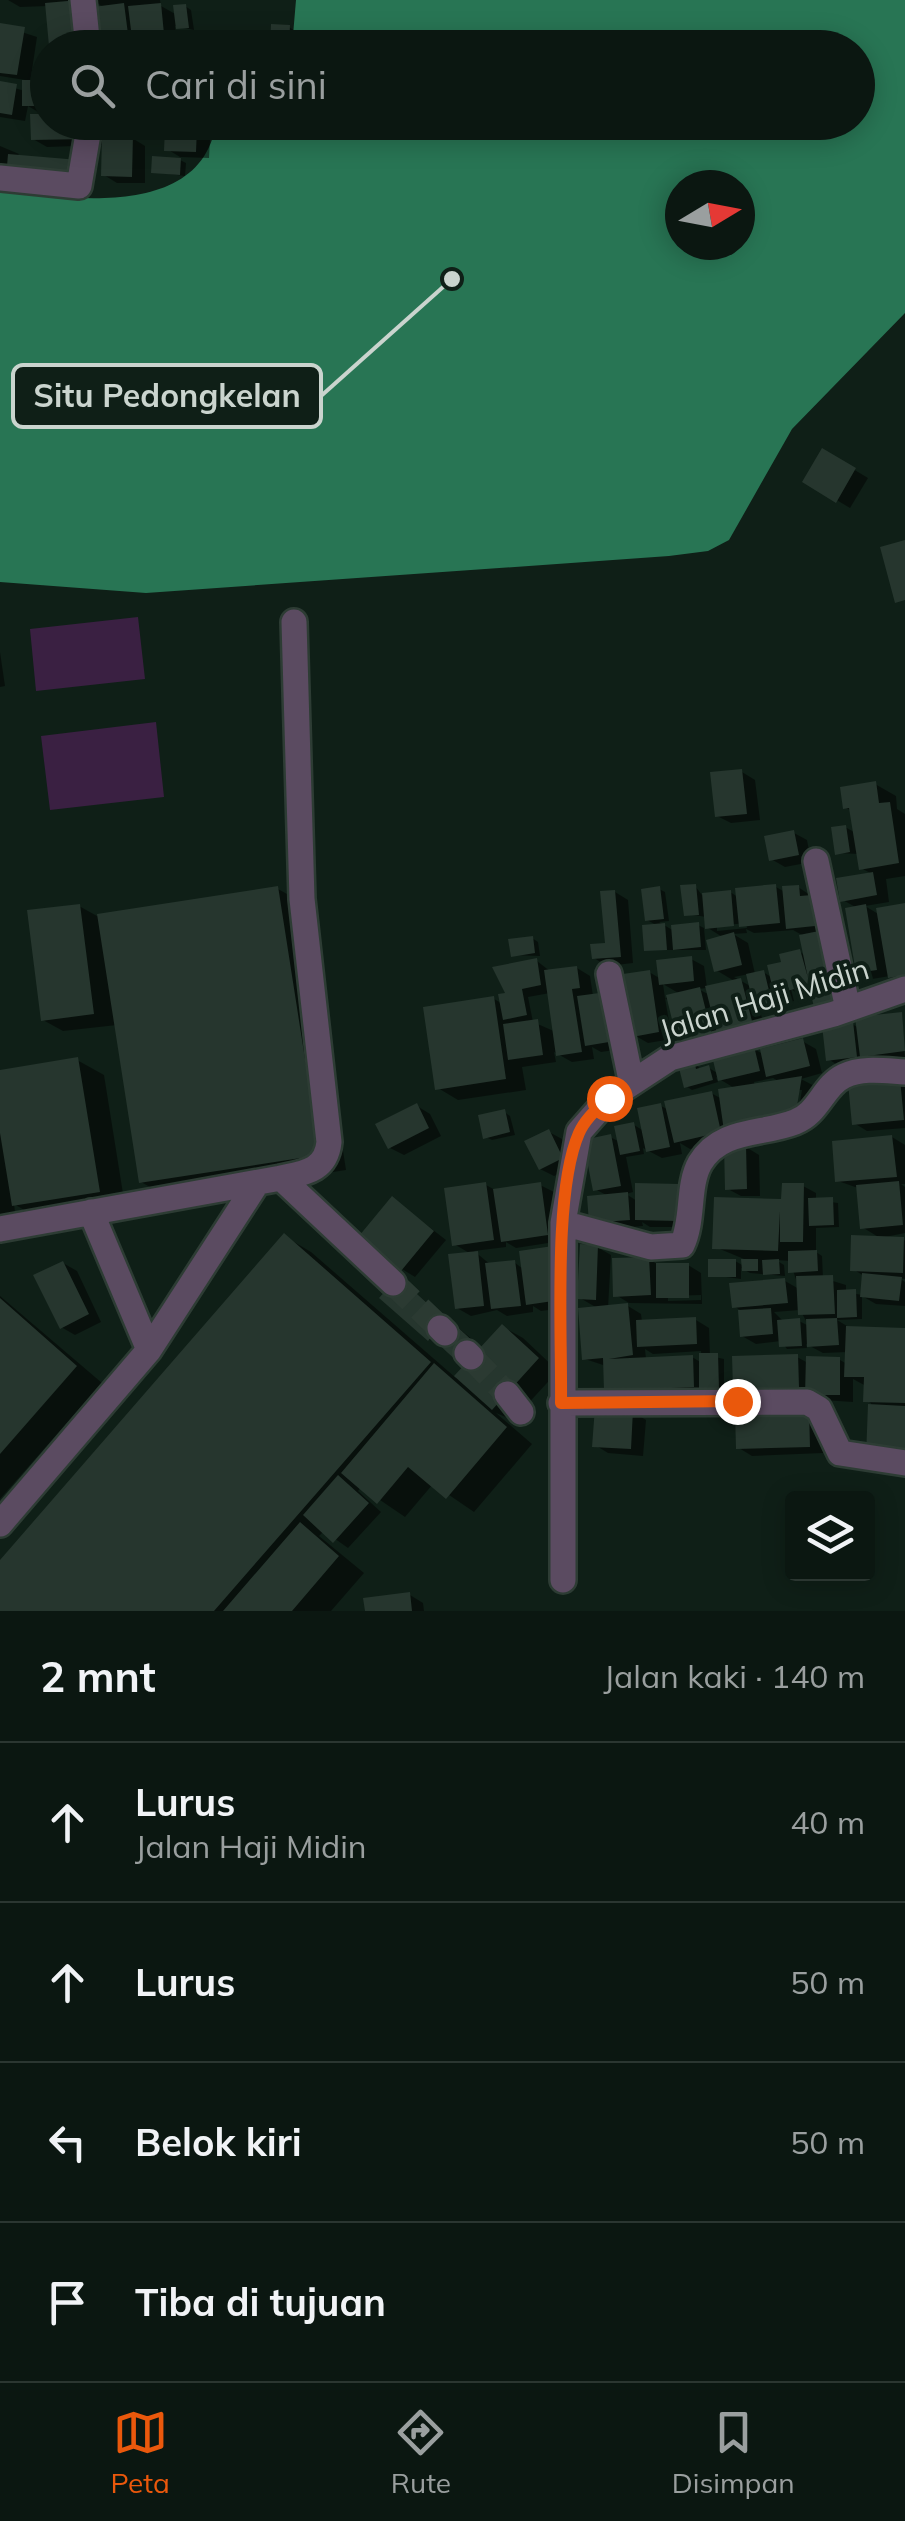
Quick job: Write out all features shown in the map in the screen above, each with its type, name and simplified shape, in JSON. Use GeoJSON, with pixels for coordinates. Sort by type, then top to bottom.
{"type":"FeatureCollection","features":[{"type":"Feature","properties":{"kind":"street"},"geometry":{"type":"LineString","coordinates":[[83,0],[86,30]]}},
{"type":"Feature","properties":{"kind":"street"},"geometry":{"type":"LineString","coordinates":[[0,178],[80,186],[87,140]]}},
{"type":"Feature","properties":{"kind":"street"},"geometry":{"type":"LineString","coordinates":[[0,1229],[269,1180],[314,1170],[326,1157],[329,1142],[302,899],[294,622]]}},
{"type":"Feature","properties":{"kind":"street"},"geometry":{"type":"LineString","coordinates":[[816,860],[848,1009]]}},
{"type":"Feature","properties":{"kind":"street"},"geometry":{"type":"LineString","coordinates":[[609,974],[632,1080]]}},
{"type":"Feature","properties":{"kind":"street","name":"Jalan Haji Midin"},"geometry":{"type":"LineString","coordinates":[[563,1580],[563,1223],[579,1132],[594,1111],[632,1080],[682,1054],[848,1009],[905,988]]}},
{"type":"Feature","properties":{"kind":"street"},"geometry":{"type":"LineString","coordinates":[[563,1223],[651,1247],[682,1245],[690,1229],[698,1166],[713,1147],[736,1134],[799,1121],[816,1109],[841,1077],[865,1070],[905,1072]]}},
{"type":"Feature","properties":{"kind":"street"},"geometry":{"type":"LineString","coordinates":[[269,1180],[393,1283]]}},
{"type":"Feature","properties":{"kind":"street"},"geometry":{"type":"LineString","coordinates":[[0,1524],[149,1350],[269,1180]]}},
{"type":"Feature","properties":{"kind":"street"},"geometry":{"type":"LineString","coordinates":[[91,1212],[149,1350]]}},
{"type":"Feature","properties":{"kind":"street"},"geometry":{"type":"LineString","coordinates":[[561,1403],[807,1402],[819,1409],[840,1454],[905,1462]]}},
{"type":"Feature","properties":{"kind":"shaded area"},"geometry":{"type":"Polygon","coordinates":[[[296,0],[905,0],[905,313],[792,429],[729,540],[708,551],[146,593],[0,582],[0,189],[61,197],[129,196],[160,189],[186,175],[206,154],[211,140],[875,140],[875,30],[293,30],[296,0]]]}},
{"type":"Feature","properties":{"kind":"shaded area"},"geometry":{"type":"Polygon","coordinates":[[[138,617],[145,679],[36,691],[30,629],[138,617]]]}},
{"type":"Feature","properties":{"kind":"shaded area"},"geometry":{"type":"Polygon","coordinates":[[[156,722],[164,797],[50,810],[41,736],[156,722]]]}},
{"type":"Feature","properties":{"kind":"building"},"geometry":{"type":"Polygon","coordinates":[[[79,0],[81,30],[48,30],[45,3],[79,0]]]}},
{"type":"Feature","properties":{"kind":"building"},"geometry":{"type":"Polygon","coordinates":[[[124,3],[127,30],[96,30],[93,7],[124,3]]]}},
{"type":"Feature","properties":{"kind":"building"},"geometry":{"type":"Polygon","coordinates":[[[161,3],[164,30],[131,30],[128,6],[161,3]]]}},
{"type":"Feature","properties":{"kind":"building"},"geometry":{"type":"Polygon","coordinates":[[[186,4],[189,28],[176,29],[173,5],[186,4]]]}},
{"type":"Feature","properties":{"kind":"building"},"geometry":{"type":"Polygon","coordinates":[[[0,23],[25,27],[17,75],[0,73],[0,23]]]}},
{"type":"Feature","properties":{"kind":"building"},"geometry":{"type":"Polygon","coordinates":[[[271,24],[290,25],[290,30],[271,30],[271,24]]]}},
{"type":"Feature","properties":{"kind":"building"},"geometry":{"type":"Polygon","coordinates":[[[22,80],[30,80],[30,106],[22,106],[22,80]]]}},
{"type":"Feature","properties":{"kind":"building"},"geometry":{"type":"Polygon","coordinates":[[[0,81],[17,84],[12,115],[0,113],[0,81]]]}},
{"type":"Feature","properties":{"kind":"building"},"geometry":{"type":"Polygon","coordinates":[[[102,140],[133,140],[132,177],[101,176],[102,140]]]}},
{"type":"Feature","properties":{"kind":"building"},"geometry":{"type":"Polygon","coordinates":[[[164,140],[196,140],[196,152],[164,151],[164,140]]]}},
{"type":"Feature","properties":{"kind":"building"},"geometry":{"type":"Polygon","coordinates":[[[8,154],[79,160],[77,184],[6,178],[8,154]]]}},
{"type":"Feature","properties":{"kind":"building"},"geometry":{"type":"Polygon","coordinates":[[[152,156],[181,158],[180,175],[151,173],[152,156]]]}},
{"type":"Feature","properties":{"kind":"building"},"geometry":{"type":"Polygon","coordinates":[[[822,448],[856,468],[836,503],[802,482],[822,448]]]}},
{"type":"Feature","properties":{"kind":"building"},"geometry":{"type":"Polygon","coordinates":[[[905,540],[905,600],[895,603],[880,547],[905,540]]]}},
{"type":"Feature","properties":{"kind":"building"},"geometry":{"type":"Polygon","coordinates":[[[742,769],[747,814],[715,817],[710,772],[742,769]]]}},
{"type":"Feature","properties":{"kind":"building"},"geometry":{"type":"Polygon","coordinates":[[[876,781],[879,803],[890,802],[899,863],[859,870],[849,808],[843,809],[840,787],[876,781]]]}},
{"type":"Feature","properties":{"kind":"building"},"geometry":{"type":"Polygon","coordinates":[[[846,825],[850,852],[835,855],[831,827],[846,825]]]}},
{"type":"Feature","properties":{"kind":"building"},"geometry":{"type":"Polygon","coordinates":[[[794,830],[799,855],[769,861],[764,836],[794,830]]]}},
{"type":"Feature","properties":{"kind":"building"},"geometry":{"type":"Polygon","coordinates":[[[873,872],[877,895],[840,902],[836,878],[873,872]]]}},
{"type":"Feature","properties":{"kind":"building"},"geometry":{"type":"Polygon","coordinates":[[[696,884],[699,915],[684,916],[680,885],[696,884]]]}},
{"type":"Feature","properties":{"kind":"building"},"geometry":{"type":"Polygon","coordinates":[[[776,884],[780,923],[739,927],[735,888],[776,884]]]}},
{"type":"Feature","properties":{"kind":"building"},"geometry":{"type":"Polygon","coordinates":[[[799,885],[800,896],[812,895],[815,926],[786,929],[782,886],[799,885]]]}},
{"type":"Feature","properties":{"kind":"building"},"geometry":{"type":"Polygon","coordinates":[[[278,886],[320,1155],[139,1183],[97,914],[278,886]]]}},
{"type":"Feature","properties":{"kind":"building"},"geometry":{"type":"Polygon","coordinates":[[[660,886],[664,919],[645,921],[641,889],[660,886]]]}},
{"type":"Feature","properties":{"kind":"building"},"geometry":{"type":"Polygon","coordinates":[[[615,890],[621,957],[592,959],[590,944],[605,943],[600,891],[615,890]]]}},
{"type":"Feature","properties":{"kind":"building"},"geometry":{"type":"Polygon","coordinates":[[[731,890],[734,926],[705,929],[702,893],[731,890]]]}},
{"type":"Feature","properties":{"kind":"building"},"geometry":{"type":"Polygon","coordinates":[[[905,903],[905,975],[888,978],[876,908],[905,903]]]}},
{"type":"Feature","properties":{"kind":"building"},"geometry":{"type":"Polygon","coordinates":[[[80,904],[94,1014],[41,1021],[27,910],[80,904]]]}},
{"type":"Feature","properties":{"kind":"building"},"geometry":{"type":"Polygon","coordinates":[[[866,904],[877,970],[856,973],[845,908],[866,904]]]}},
{"type":"Feature","properties":{"kind":"building"},"geometry":{"type":"Polygon","coordinates":[[[699,922],[701,947],[673,950],[671,925],[699,922]]]}},
{"type":"Feature","properties":{"kind":"building"},"geometry":{"type":"Polygon","coordinates":[[[665,923],[667,950],[644,951],[642,925],[665,923]]]}},
{"type":"Feature","properties":{"kind":"building"},"geometry":{"type":"Polygon","coordinates":[[[829,929],[844,1006],[815,1012],[809,985],[787,991],[789,999],[776,1002],[767,965],[781,962],[779,954],[800,949],[808,978],[799,935],[829,929]]]}},
{"type":"Feature","properties":{"kind":"building"},"geometry":{"type":"Polygon","coordinates":[[[734,932],[742,965],[714,972],[706,940],[734,932]]]}},
{"type":"Feature","properties":{"kind":"building"},"geometry":{"type":"Polygon","coordinates":[[[533,936],[535,953],[511,957],[508,939],[533,936]]]}},
{"type":"Feature","properties":{"kind":"building"},"geometry":{"type":"Polygon","coordinates":[[[692,956],[694,981],[659,985],[656,960],[692,956]]]}},
{"type":"Feature","properties":{"kind":"building"},"geometry":{"type":"Polygon","coordinates":[[[537,958],[541,985],[522,989],[527,1015],[503,1020],[498,994],[505,993],[492,967],[537,958]]]}},
{"type":"Feature","properties":{"kind":"building"},"geometry":{"type":"Polygon","coordinates":[[[577,966],[580,988],[572,989],[582,1052],[556,1056],[544,970],[577,966]]]}},
{"type":"Feature","properties":{"kind":"building"},"geometry":{"type":"Polygon","coordinates":[[[650,970],[659,1032],[632,1037],[623,974],[650,970]]]}},
{"type":"Feature","properties":{"kind":"building"},"geometry":{"type":"Polygon","coordinates":[[[764,970],[772,1003],[754,1007],[746,974],[764,970]]]}},
{"type":"Feature","properties":{"kind":"building"},"geometry":{"type":"Polygon","coordinates":[[[741,978],[753,1025],[717,1034],[705,986],[741,978]]]}},
{"type":"Feature","properties":{"kind":"building"},"geometry":{"type":"Polygon","coordinates":[[[700,987],[713,1039],[679,1048],[666,995],[700,987]]]}},
{"type":"Feature","properties":{"kind":"building"},"geometry":{"type":"Polygon","coordinates":[[[607,992],[615,1041],[585,1046],[577,996],[607,992]]]}},
{"type":"Feature","properties":{"kind":"building"},"geometry":{"type":"Polygon","coordinates":[[[494,996],[506,1079],[435,1090],[423,1007],[494,996]]]}},
{"type":"Feature","properties":{"kind":"building"},"geometry":{"type":"Polygon","coordinates":[[[902,1012],[905,1051],[860,1057],[855,1017],[902,1012]]]}},
{"type":"Feature","properties":{"kind":"building"},"geometry":{"type":"Polygon","coordinates":[[[538,1019],[543,1055],[508,1060],[503,1024],[538,1019]]]}},
{"type":"Feature","properties":{"kind":"building"},"geometry":{"type":"Polygon","coordinates":[[[853,1021],[857,1057],[826,1061],[822,1025],[853,1021]]]}},
{"type":"Feature","properties":{"kind":"building"},"geometry":{"type":"Polygon","coordinates":[[[803,1038],[810,1066],[766,1077],[760,1049],[803,1038]]]}},
{"type":"Feature","properties":{"kind":"building"},"geometry":{"type":"Polygon","coordinates":[[[754,1046],[760,1071],[718,1081],[712,1056],[754,1046]]]}},
{"type":"Feature","properties":{"kind":"building"},"geometry":{"type":"Polygon","coordinates":[[[78,1057],[100,1192],[12,1206],[0,1133],[0,1070],[78,1057]]]}},
{"type":"Feature","properties":{"kind":"building"},"geometry":{"type":"Polygon","coordinates":[[[694,1060],[696,1069],[709,1065],[713,1080],[684,1088],[678,1064],[694,1060]]]}},
{"type":"Feature","properties":{"kind":"building"},"geometry":{"type":"Polygon","coordinates":[[[802,1076],[796,1112],[724,1131],[718,1089],[802,1076]]]}},
{"type":"Feature","properties":{"kind":"building"},"geometry":{"type":"Polygon","coordinates":[[[900,1079],[904,1120],[852,1125],[848,1083],[900,1079]]]}},
{"type":"Feature","properties":{"kind":"building"},"geometry":{"type":"Polygon","coordinates":[[[712,1091],[721,1132],[674,1143],[664,1101],[712,1091]]]}},
{"type":"Feature","properties":{"kind":"building"},"geometry":{"type":"Polygon","coordinates":[[[417,1103],[429,1128],[388,1149],[375,1124],[417,1103]]]}},
{"type":"Feature","properties":{"kind":"building"},"geometry":{"type":"Polygon","coordinates":[[[661,1103],[670,1147],[646,1152],[637,1108],[661,1103]]]}},
{"type":"Feature","properties":{"kind":"building"},"geometry":{"type":"Polygon","coordinates":[[[505,1109],[510,1132],[483,1139],[478,1115],[505,1109]]]}},
{"type":"Feature","properties":{"kind":"building"},"geometry":{"type":"Polygon","coordinates":[[[634,1122],[640,1151],[620,1155],[614,1126],[634,1122]]]}},
{"type":"Feature","properties":{"kind":"building"},"geometry":{"type":"Polygon","coordinates":[[[549,1129],[563,1158],[539,1170],[524,1141],[549,1129]]]}},
{"type":"Feature","properties":{"kind":"building"},"geometry":{"type":"Polygon","coordinates":[[[611,1134],[621,1186],[593,1191],[583,1140],[611,1134]]]}},
{"type":"Feature","properties":{"kind":"building"},"geometry":{"type":"Polygon","coordinates":[[[892,1135],[897,1177],[835,1182],[832,1141],[892,1135]]]}},
{"type":"Feature","properties":{"kind":"building"},"geometry":{"type":"Polygon","coordinates":[[[724,1145],[746,1145],[747,1189],[725,1190],[724,1145]]]}},
{"type":"Feature","properties":{"kind":"building"},"geometry":{"type":"Polygon","coordinates":[[[899,1181],[903,1225],[860,1229],[856,1185],[899,1181]]]}},
{"type":"Feature","properties":{"kind":"building"},"geometry":{"type":"Polygon","coordinates":[[[486,1182],[494,1240],[452,1246],[444,1188],[486,1182]]]}},
{"type":"Feature","properties":{"kind":"building"},"geometry":{"type":"Polygon","coordinates":[[[541,1182],[548,1235],[501,1242],[493,1189],[541,1182]]]}},
{"type":"Feature","properties":{"kind":"building"},"geometry":{"type":"Polygon","coordinates":[[[635,1183],[679,1184],[678,1221],[635,1220],[635,1183]]]}},
{"type":"Feature","properties":{"kind":"building"},"geometry":{"type":"Polygon","coordinates":[[[782,1183],[804,1183],[803,1242],[780,1242],[780,1211],[778,1251],[712,1249],[714,1197],[781,1199],[782,1183]]]}},
{"type":"Feature","properties":{"kind":"building"},"geometry":{"type":"Polygon","coordinates":[[[628,1192],[630,1220],[589,1223],[587,1196],[628,1192]]]}},
{"type":"Feature","properties":{"kind":"building"},"geometry":{"type":"Polygon","coordinates":[[[392,1196],[434,1231],[401,1271],[359,1236],[392,1196]]]}},
{"type":"Feature","properties":{"kind":"building"},"geometry":{"type":"Polygon","coordinates":[[[833,1197],[834,1225],[809,1226],[808,1198],[833,1197]]]}},
{"type":"Feature","properties":{"kind":"building"},"geometry":{"type":"Polygon","coordinates":[[[284,1233],[431,1362],[214,1611],[0,1611],[0,1560],[284,1233]]]}},
{"type":"Feature","properties":{"kind":"building"},"geometry":{"type":"Polygon","coordinates":[[[851,1235],[904,1237],[903,1273],[850,1271],[851,1235]]]}},
{"type":"Feature","properties":{"kind":"building"},"geometry":{"type":"Polygon","coordinates":[[[580,1244],[598,1245],[596,1300],[577,1299],[580,1244]]]}},
{"type":"Feature","properties":{"kind":"building"},"geometry":{"type":"Polygon","coordinates":[[[553,1246],[560,1300],[526,1305],[519,1251],[553,1246]]]}},
{"type":"Feature","properties":{"kind":"building"},"geometry":{"type":"Polygon","coordinates":[[[817,1250],[818,1271],[788,1273],[788,1251],[817,1250]]]}},
{"type":"Feature","properties":{"kind":"building"},"geometry":{"type":"Polygon","coordinates":[[[478,1251],[484,1306],[455,1309],[448,1254],[478,1251]]]}},
{"type":"Feature","properties":{"kind":"building"},"geometry":{"type":"Polygon","coordinates":[[[649,1257],[651,1295],[613,1297],[612,1258],[649,1257]]]}},
{"type":"Feature","properties":{"kind":"building"},"geometry":{"type":"Polygon","coordinates":[[[708,1259],[736,1259],[736,1277],[708,1277],[708,1259]]]}},
{"type":"Feature","properties":{"kind":"building"},"geometry":{"type":"Polygon","coordinates":[[[741,1259],[758,1259],[758,1271],[742,1271],[741,1259]]]}},
{"type":"Feature","properties":{"kind":"building"},"geometry":{"type":"Polygon","coordinates":[[[779,1259],[780,1274],[763,1275],[762,1260],[779,1259]]]}},
{"type":"Feature","properties":{"kind":"building"},"geometry":{"type":"Polygon","coordinates":[[[515,1260],[521,1306],[491,1309],[485,1263],[515,1260]]]}},
{"type":"Feature","properties":{"kind":"building"},"geometry":{"type":"Polygon","coordinates":[[[63,1261],[89,1314],[60,1329],[33,1275],[63,1261]]]}},
{"type":"Feature","properties":{"kind":"building"},"geometry":{"type":"Polygon","coordinates":[[[656,1263],[689,1263],[689,1298],[656,1298],[656,1263]]]}},
{"type":"Feature","properties":{"kind":"building"},"geometry":{"type":"Polygon","coordinates":[[[862,1273],[902,1277],[899,1301],[860,1297],[862,1273]]]}},
{"type":"Feature","properties":{"kind":"building"},"geometry":{"type":"Polygon","coordinates":[[[833,1275],[835,1314],[798,1315],[796,1276],[833,1275]]]}},
{"type":"Feature","properties":{"kind":"building"},"geometry":{"type":"Polygon","coordinates":[[[398,1277],[446,1320],[428,1341],[379,1298],[398,1277]]]}},
{"type":"Feature","properties":{"kind":"building"},"geometry":{"type":"Polygon","coordinates":[[[785,1278],[788,1303],[732,1308],[729,1283],[785,1278]]]}},
{"type":"Feature","properties":{"kind":"building"},"geometry":{"type":"Polygon","coordinates":[[[856,1289],[857,1317],[837,1318],[837,1290],[856,1289]]]}},
{"type":"Feature","properties":{"kind":"building"},"geometry":{"type":"Polygon","coordinates":[[[0,1298],[77,1366],[0,1454],[0,1298]]]}},
{"type":"Feature","properties":{"kind":"building"},"geometry":{"type":"Polygon","coordinates":[[[628,1303],[633,1355],[609,1359],[693,1355],[694,1387],[604,1391],[603,1358],[582,1360],[578,1308],[628,1303]]]}},
{"type":"Feature","properties":{"kind":"building"},"geometry":{"type":"Polygon","coordinates":[[[771,1308],[773,1334],[740,1337],[738,1310],[771,1308]]]}},
{"type":"Feature","properties":{"kind":"building"},"geometry":{"type":"Polygon","coordinates":[[[696,1317],[697,1344],[637,1347],[636,1320],[696,1317]]]}},
{"type":"Feature","properties":{"kind":"building"},"geometry":{"type":"Polygon","coordinates":[[[800,1318],[802,1346],[779,1347],[777,1320],[800,1318]]]}},
{"type":"Feature","properties":{"kind":"building"},"geometry":{"type":"Polygon","coordinates":[[[837,1318],[839,1345],[807,1347],[806,1319],[837,1318]]]}},
{"type":"Feature","properties":{"kind":"building"},"geometry":{"type":"Polygon","coordinates":[[[453,1323],[476,1344],[459,1363],[436,1342],[453,1323]]]}},
{"type":"Feature","properties":{"kind":"building"},"geometry":{"type":"Polygon","coordinates":[[[502,1324],[539,1358],[492,1410],[454,1376],[502,1324]]]}},
{"type":"Feature","properties":{"kind":"building"},"geometry":{"type":"Polygon","coordinates":[[[846,1326],[905,1328],[905,1403],[863,1402],[864,1377],[844,1377],[846,1326]]]}},
{"type":"Feature","properties":{"kind":"building"},"geometry":{"type":"Polygon","coordinates":[[[699,1353],[718,1353],[719,1389],[699,1388],[699,1353]]]}},
{"type":"Feature","properties":{"kind":"building"},"geometry":{"type":"Polygon","coordinates":[[[798,1354],[799,1387],[733,1389],[732,1356],[798,1354]]]}},
{"type":"Feature","properties":{"kind":"building"},"geometry":{"type":"Polygon","coordinates":[[[806,1356],[840,1357],[840,1395],[805,1395],[806,1356]]]}},
{"type":"Feature","properties":{"kind":"building"},"geometry":{"type":"Polygon","coordinates":[[[434,1363],[507,1427],[446,1499],[408,1467],[377,1504],[341,1473],[434,1363]]]}},
{"type":"Feature","properties":{"kind":"building"},"geometry":{"type":"Polygon","coordinates":[[[868,1404],[905,1406],[905,1458],[866,1457],[868,1404]]]}},
{"type":"Feature","properties":{"kind":"building"},"geometry":{"type":"Polygon","coordinates":[[[595,1407],[633,1410],[631,1449],[592,1447],[595,1407]]]}},
{"type":"Feature","properties":{"kind":"building"},"geometry":{"type":"Polygon","coordinates":[[[809,1410],[810,1447],[736,1449],[735,1412],[809,1410]]]}},
{"type":"Feature","properties":{"kind":"building"},"geometry":{"type":"Polygon","coordinates":[[[338,1475],[369,1503],[333,1543],[303,1515],[338,1475]]]}},
{"type":"Feature","properties":{"kind":"building"},"geometry":{"type":"Polygon","coordinates":[[[300,1522],[339,1556],[292,1611],[223,1611],[300,1522]]]}},
{"type":"Feature","properties":{"kind":"building"},"geometry":{"type":"Polygon","coordinates":[[[410,1592],[412,1611],[365,1611],[363,1598],[410,1592]]]}},
{"type":"Feature","properties":{"kind":"tunnel"},"geometry":{"type":"LineString","coordinates":[[393,1283],[440,1328]]}},
{"type":"Feature","properties":{"kind":"tunnel"},"geometry":{"type":"LineString","coordinates":[[471,1357],[507,1394]]}},
{"type":"Feature","properties":{"kind":"place","name":"Situ Pedongkelan"},"geometry":{"type":"Point","coordinates":[452,279]}},
{"type":"Feature","properties":{"kind":"route"},"geometry":{"type":"LineString","coordinates":[[609,1098],[579,1132],[572,1156],[563,1223],[561,1403],[737,1401]]}}]}
